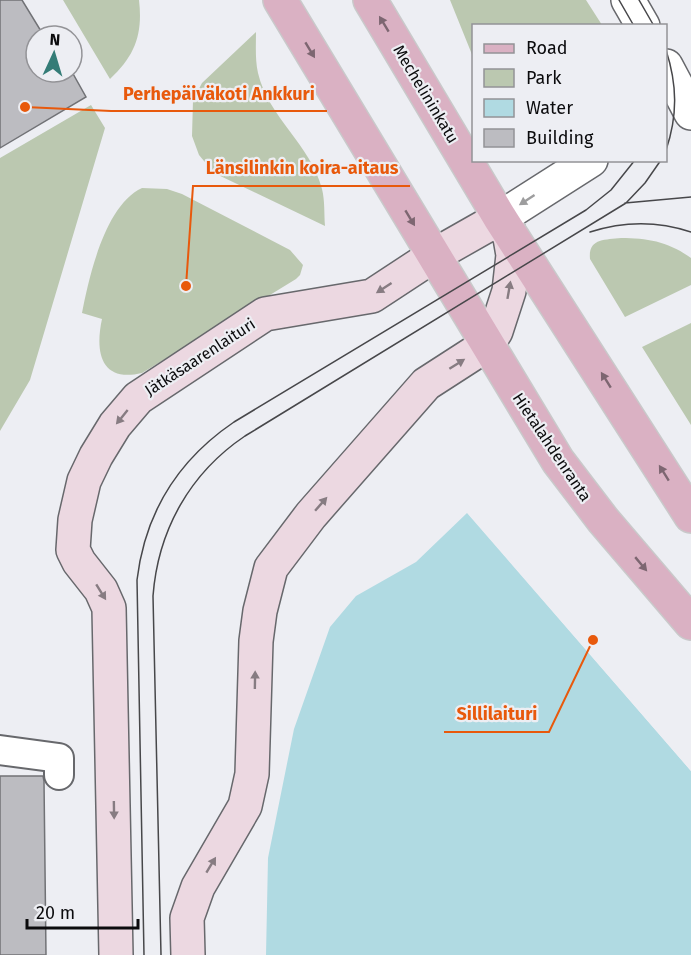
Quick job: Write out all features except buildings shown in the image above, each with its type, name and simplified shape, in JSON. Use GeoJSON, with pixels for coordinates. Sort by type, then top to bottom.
{"type":"FeatureCollection","features":[{"type":"Feature","properties":{"kind":"main road"},"geometry":{"type":"LineString","coordinates":[[280,0],[433,256]]}},
{"type":"Feature","properties":{"kind":"main road","name":"Mechelininkatu"},"geometry":{"type":"LineString","coordinates":[[370,0],[504,225]]}},
{"type":"Feature","properties":{"kind":"main road"},"geometry":{"type":"LineString","coordinates":[[188,955],[187,918],[198,886],[245,806],[252,774],[256,641],[260,611],[272,568],[311,515],[426,384],[488,344],[496,331],[509,291],[513,255],[504,225]]}},
{"type":"Feature","properties":{"kind":"main road"},"geometry":{"type":"LineString","coordinates":[[504,225],[691,516]]}},
{"type":"Feature","properties":{"kind":"main road","name":"Jätkäsaarenlaituri"},"geometry":{"type":"LineString","coordinates":[[116,955],[109,608],[101,590],[79,562],[74,550],[75,520],[84,481],[115,425],[138,398],[255,321],[265,315],[372,296],[433,256],[504,225]]}},
{"type":"Feature","properties":{"kind":"main road","name":"Hietalahdenranta"},"geometry":{"type":"LineString","coordinates":[[433,256],[558,461],[603,520],[691,623]]}},
{"type":"Feature","properties":{"kind":"street"},"geometry":{"type":"LineString","coordinates":[[628,0],[643,24]]}},
{"type":"Feature","properties":{"kind":"street"},"geometry":{"type":"LineString","coordinates":[[667,69],[681,111]]}},
{"type":"Feature","properties":{"kind":"street","name":"Jätkäsaarenlaituri"},"geometry":{"type":"LineString","coordinates":[[504,225],[588,162]]}},
{"type":"Feature","properties":{"kind":"street"},"geometry":{"type":"LineString","coordinates":[[0,750],[63,765]]}},
{"type":"Feature","properties":{"kind":"green space"},"geometry":{"type":"Polygon","coordinates":[[[63,0],[139,0],[140,23],[135,44],[126,62],[110,79],[84,35],[84,24],[77,24],[63,0]]]}},
{"type":"Feature","properties":{"kind":"green space"},"geometry":{"type":"Polygon","coordinates":[[[450,0],[586,0],[601,24],[472,24],[472,55],[450,0]]]}},
{"type":"Feature","properties":{"kind":"green space"},"geometry":{"type":"Polygon","coordinates":[[[256,32],[257,68],[263,89],[317,173],[323,194],[325,226],[214,173],[199,155],[192,136],[193,100],[202,83],[256,32]]]}},
{"type":"Feature","properties":{"kind":"green space"},"geometry":{"type":"Polygon","coordinates":[[[91,105],[105,128],[30,380],[0,431],[0,158],[91,105]]]}},
{"type":"Feature","properties":{"kind":"green space"},"geometry":{"type":"Polygon","coordinates":[[[142,188],[167,189],[182,194],[290,250],[303,265],[296,279],[142,373],[128,375],[109,369],[104,362],[99,342],[102,319],[82,313],[94,262],[109,226],[129,197],[142,188]]]}},
{"type":"Feature","properties":{"kind":"green space"},"geometry":{"type":"Polygon","coordinates":[[[621,238],[658,242],[675,248],[691,258],[691,285],[625,317],[590,259],[592,247],[599,241],[621,238]]]}},
{"type":"Feature","properties":{"kind":"green space"},"geometry":{"type":"Polygon","coordinates":[[[691,323],[691,425],[642,347],[691,323]]]}},
{"type":"Feature","properties":{"kind":"water"},"geometry":{"type":"Polygon","coordinates":[[[467,513],[691,771],[691,955],[266,955],[268,858],[294,729],[330,627],[356,596],[416,562],[467,513]]]}},
{"type":"Feature","properties":{"kind":"pier"},"geometry":{"type":"Polygon","coordinates":[[[466,511],[470,511],[691,767],[691,771],[466,511]]]}},
{"type":"Feature","properties":{"kind":"tram line"},"geometry":{"type":"LineString","coordinates":[[619,0],[633,24]]}},
{"type":"Feature","properties":{"kind":"tram line"},"geometry":{"type":"LineString","coordinates":[[639,0],[653,24]]}},
{"type":"Feature","properties":{"kind":"tram line"},"geometry":{"type":"LineString","coordinates":[[667,54],[675,100],[673,124],[667,147]]}},
{"type":"Feature","properties":{"kind":"tram line"},"geometry":{"type":"LineString","coordinates":[[144,955],[137,580],[148,532],[156,511],[168,490],[196,453],[234,422],[586,210],[611,190],[633,162]]}},
{"type":"Feature","properties":{"kind":"tram line"},"geometry":{"type":"LineString","coordinates":[[161,955],[153,596],[162,548],[180,505],[208,467],[245,436],[626,203],[645,183],[660,162]]}},
{"type":"Feature","properties":{"kind":"tram line"},"geometry":{"type":"LineString","coordinates":[[625,203],[691,197]]}},
{"type":"Feature","properties":{"kind":"tram line"},"geometry":{"type":"LineString","coordinates":[[590,232],[628,224],[654,224],[691,232]]}},
{"type":"Feature","properties":{"kind":"place","name":"Perhepäiväkoti Ankkuri"},"geometry":{"type":"Point","coordinates":[25,107]}},
{"type":"Feature","properties":{"kind":"place","name":"Länsilinkin koira-aitaus"},"geometry":{"type":"Point","coordinates":[186,286]}},
{"type":"Feature","properties":{"kind":"place","name":"Sillilaituri"},"geometry":{"type":"Point","coordinates":[593,640]}}]}
